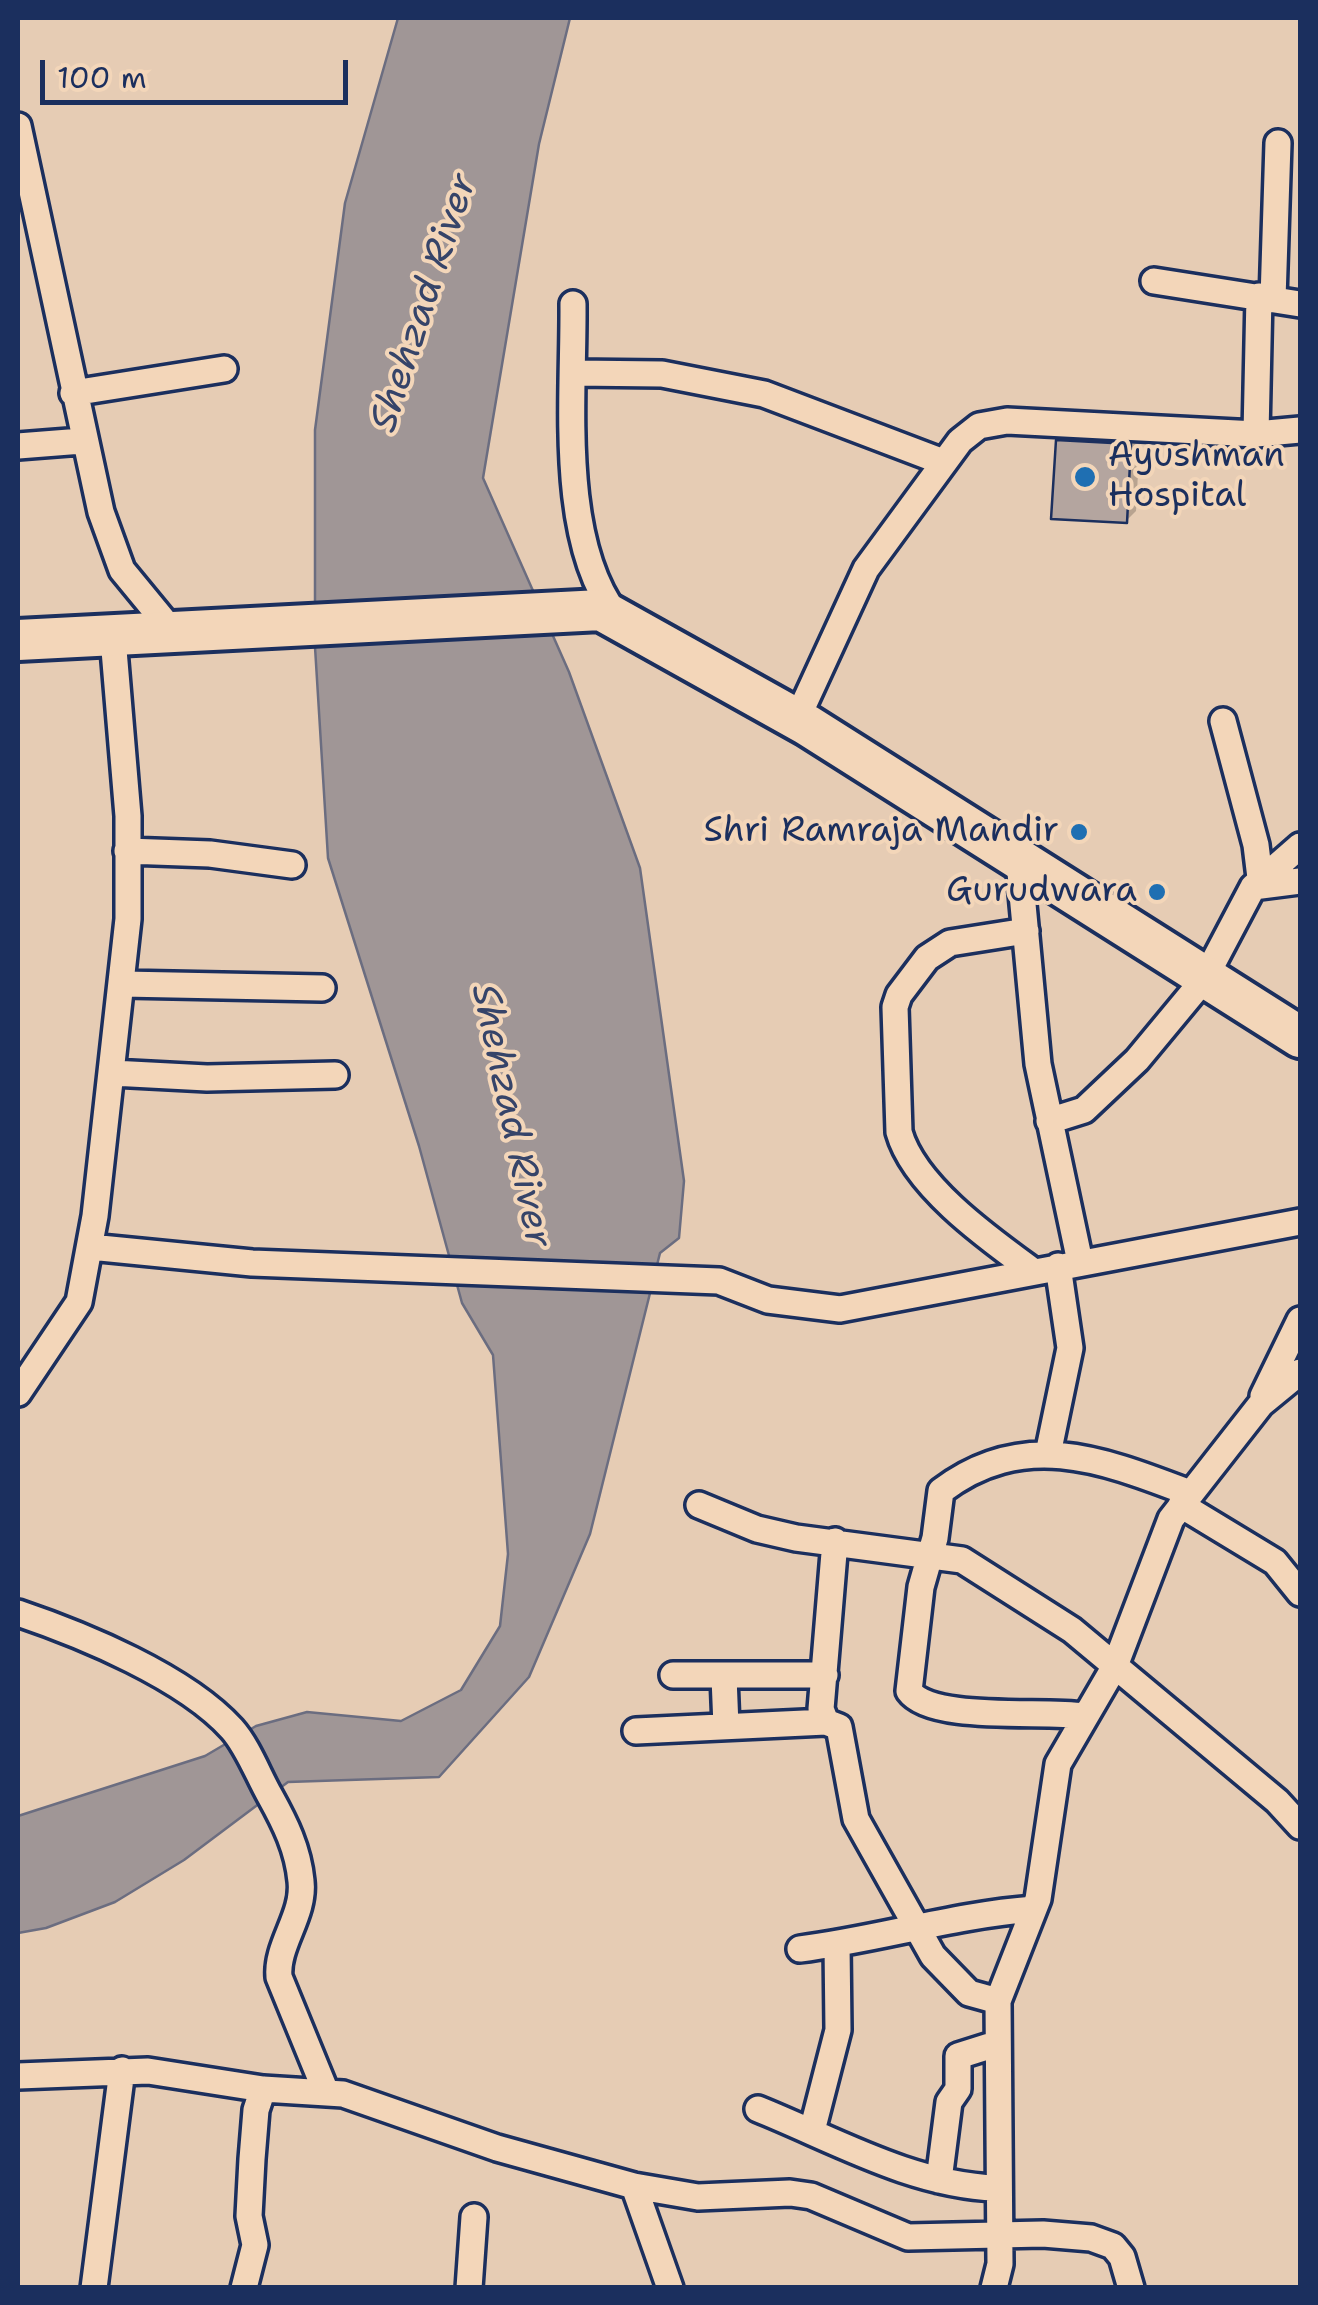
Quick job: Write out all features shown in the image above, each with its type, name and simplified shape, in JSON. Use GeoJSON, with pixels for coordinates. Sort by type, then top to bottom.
{"type":"FeatureCollection","features":[{"type":"Feature","properties":{"kind":"main road"},"geometry":{"type":"LineString","coordinates":[[18,640],[612,616],[796,719],[1300,1037]]}},
{"type":"Feature","properties":{"kind":"street"},"geometry":{"type":"LineString","coordinates":[[18,126],[28,215],[82,441],[122,570],[172,632]]}},
{"type":"Feature","properties":{"kind":"street"},"geometry":{"type":"LineString","coordinates":[[1256,434],[1278,143]]}},
{"type":"Feature","properties":{"kind":"street"},"geometry":{"type":"LineString","coordinates":[[1277,186],[1300,173]]}},
{"type":"Feature","properties":{"kind":"street"},"geometry":{"type":"LineString","coordinates":[[1154,282],[1300,304]]}},
{"type":"Feature","properties":{"kind":"street"},"geometry":{"type":"LineString","coordinates":[[574,304],[575,476],[588,565],[612,616]]}},
{"type":"Feature","properties":{"kind":"street"},"geometry":{"type":"LineString","coordinates":[[73,393],[224,369]]}},
{"type":"Feature","properties":{"kind":"street"},"geometry":{"type":"LineString","coordinates":[[574,373],[662,374],[749,391],[943,462]]}},
{"type":"Feature","properties":{"kind":"street"},"geometry":{"type":"LineString","coordinates":[[796,719],[866,568],[943,462],[979,426],[1007,422],[1256,434],[1300,430]]}},
{"type":"Feature","properties":{"kind":"street"},"geometry":{"type":"LineString","coordinates":[[18,446],[82,441]]}},
{"type":"Feature","properties":{"kind":"street"},"geometry":{"type":"LineString","coordinates":[[18,1393],[78,1302],[90,1246],[112,1073],[123,984],[128,851],[123,728],[114,638]]}},
{"type":"Feature","properties":{"kind":"street"},"geometry":{"type":"LineString","coordinates":[[1223,722],[1256,845],[1257,882]]}},
{"type":"Feature","properties":{"kind":"street"},"geometry":{"type":"LineString","coordinates":[[1049,1120],[1084,1110],[1137,1060],[1205,978],[1257,882],[1300,846]]}},
{"type":"Feature","properties":{"kind":"street"},"geometry":{"type":"LineString","coordinates":[[128,851],[224,856],[292,865]]}},
{"type":"Feature","properties":{"kind":"street"},"geometry":{"type":"LineString","coordinates":[[1019,862],[1038,1064],[1049,1120],[1057,1267],[1070,1348],[1048,1454]]}},
{"type":"Feature","properties":{"kind":"street"},"geometry":{"type":"LineString","coordinates":[[1257,882],[1300,882]]}},
{"type":"Feature","properties":{"kind":"street"},"geometry":{"type":"LineString","coordinates":[[1026,931],[950,943],[927,958],[894,1007],[898,1132],[904,1152],[983,1234],[1057,1267]]}},
{"type":"Feature","properties":{"kind":"street"},"geometry":{"type":"LineString","coordinates":[[123,984],[322,988]]}},
{"type":"Feature","properties":{"kind":"street"},"geometry":{"type":"LineString","coordinates":[[112,1073],[206,1078],[335,1074]]}},
{"type":"Feature","properties":{"kind":"street"},"geometry":{"type":"LineString","coordinates":[[90,1246],[206,1260],[719,1281],[768,1300],[840,1309],[1300,1222]]}},
{"type":"Feature","properties":{"kind":"street"},"geometry":{"type":"LineString","coordinates":[[1261,1404],[1267,1382],[1300,1320]]}},
{"type":"Feature","properties":{"kind":"street"},"geometry":{"type":"LineString","coordinates":[[994,2288],[1000,2264],[996,2188],[998,2000],[1034,1909],[1058,1764],[1115,1666],[1170,1520],[1261,1404],[1300,1372]]}},
{"type":"Feature","properties":{"kind":"street"},"geometry":{"type":"LineString","coordinates":[[1083,1716],[1045,1711],[970,1713],[941,1709],[913,1697],[908,1690],[910,1654],[941,1491],[984,1463],[1048,1454],[1083,1456],[1186,1499],[1275,1562],[1300,1593]]}},
{"type":"Feature","properties":{"kind":"street"},"geometry":{"type":"LineString","coordinates":[[699,1505],[756,1530],[928,1554],[974,1566],[1072,1630],[1277,1801],[1300,1826]]}},
{"type":"Feature","properties":{"kind":"street"},"geometry":{"type":"LineString","coordinates":[[826,1722],[821,1709],[835,1541]]}},
{"type":"Feature","properties":{"kind":"street"},"geometry":{"type":"LineString","coordinates":[[18,1614],[146,1669],[200,1701],[234,1730],[297,1850],[302,1886],[299,1910],[278,1966],[279,1976],[326,2092]]}},
{"type":"Feature","properties":{"kind":"street"},"geometry":{"type":"LineString","coordinates":[[673,1675],[825,1675]]}},
{"type":"Feature","properties":{"kind":"street"},"geometry":{"type":"LineString","coordinates":[[724,1676],[726,1726]]}},
{"type":"Feature","properties":{"kind":"street"},"geometry":{"type":"LineString","coordinates":[[636,1730],[826,1722],[838,1727],[856,1819],[918,1928],[955,1982],[969,1992],[998,2000]]}},
{"type":"Feature","properties":{"kind":"street"},"geometry":{"type":"LineString","coordinates":[[800,1948],[918,1928],[958,1916],[1034,1909]]}},
{"type":"Feature","properties":{"kind":"street"},"geometry":{"type":"LineString","coordinates":[[812,2131],[838,2030],[836,1944]]}},
{"type":"Feature","properties":{"kind":"street"},"geometry":{"type":"LineString","coordinates":[[939,2180],[950,2102],[958,2089],[958,2056],[996,2044]]}},
{"type":"Feature","properties":{"kind":"street"},"geometry":{"type":"LineString","coordinates":[[18,2076],[122,2070],[264,2089],[326,2092],[634,2186],[698,2197],[790,2193],[811,2196],[908,2237],[1043,2234],[1092,2238],[1113,2246],[1122,2257],[1131,2288]]}},
{"type":"Feature","properties":{"kind":"street"},"geometry":{"type":"LineString","coordinates":[[94,2288],[122,2070]]}},
{"type":"Feature","properties":{"kind":"street"},"geometry":{"type":"LineString","coordinates":[[244,2288],[255,2245],[250,2197],[256,2110],[264,2089]]}},
{"type":"Feature","properties":{"kind":"street"},"geometry":{"type":"LineString","coordinates":[[758,2109],[850,2150],[939,2180],[959,2186],[996,2188]]}},
{"type":"Feature","properties":{"kind":"street"},"geometry":{"type":"LineString","coordinates":[[634,2186],[670,2288]]}},
{"type":"Feature","properties":{"kind":"street"},"geometry":{"type":"LineString","coordinates":[[469,2288],[474,2217]]}},
{"type":"Feature","properties":{"kind":"water","name":"Shehzad River"},"geometry":{"type":"Polygon","coordinates":[[[398,18],[570,18],[539,144],[483,478],[569,672],[640,868],[684,1181],[679,1238],[660,1253],[590,1534],[529,1677],[439,1777],[288,1782],[184,1860],[115,1902],[46,1928],[18,1933],[18,1816],[205,1756],[256,1726],[307,1712],[401,1721],[461,1690],[500,1626],[508,1554],[493,1355],[462,1303],[419,1146],[328,858],[315,647],[315,430],[345,203],[398,18]]]}},
{"type":"Feature","properties":{"kind":"building"},"geometry":{"type":"Polygon","coordinates":[[[1056,440],[1131,444],[1127,523],[1051,519],[1056,440]]]}},
{"type":"Feature","properties":{"kind":"place","name":"Ayushman Hospital"},"geometry":{"type":"Point","coordinates":[1085,477]}},
{"type":"Feature","properties":{"kind":"place","name":"Shri Ramraja Mandir"},"geometry":{"type":"Point","coordinates":[1079,832]}},
{"type":"Feature","properties":{"kind":"place","name":"Gurudwara"},"geometry":{"type":"Point","coordinates":[1157,892]}}]}
